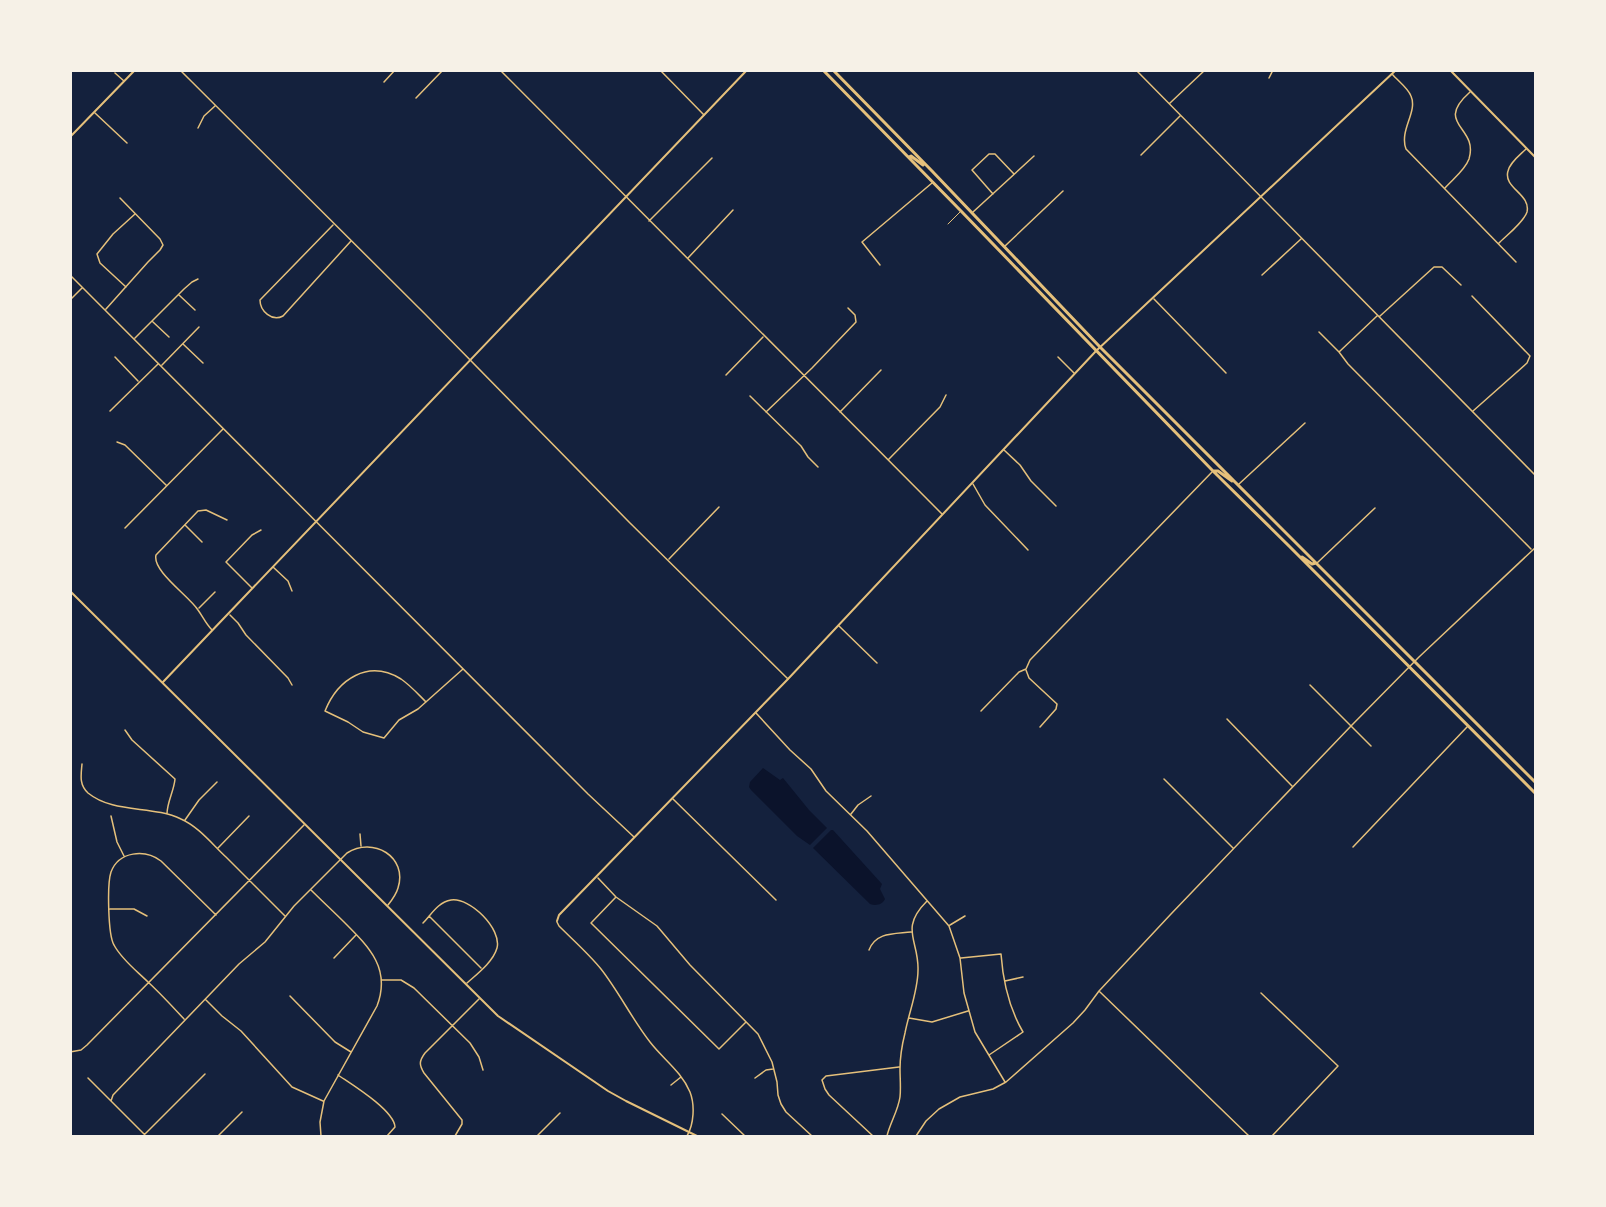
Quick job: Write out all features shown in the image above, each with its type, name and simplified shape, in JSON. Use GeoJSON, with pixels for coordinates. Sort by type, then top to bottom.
{"type":"FeatureCollection","features":[{"type":"Feature","properties":{"kind":"main road"},"geometry":{"type":"LineString","coordinates":[[823,70],[1213,471],[1536,794]]}},
{"type":"Feature","properties":{"kind":"main road"},"geometry":{"type":"LineString","coordinates":[[833,70],[1100,347],[1536,783]]}},
{"type":"Feature","properties":{"kind":"main road"},"geometry":{"type":"LineString","coordinates":[[909,158],[911,156],[932,171]]}},
{"type":"Feature","properties":{"kind":"main road"},"geometry":{"type":"LineString","coordinates":[[1213,471],[1218,471],[1238,485]]}},
{"type":"Feature","properties":{"kind":"main road"},"geometry":{"type":"LineString","coordinates":[[1289,546],[1312,564],[1316,563]]}},
{"type":"Feature","properties":{"kind":"street"},"geometry":{"type":"LineString","coordinates":[[70,137],[135,70]]}},
{"type":"Feature","properties":{"kind":"street"},"geometry":{"type":"LineString","coordinates":[[180,70],[788,680]]}},
{"type":"Feature","properties":{"kind":"street"},"geometry":{"type":"LineString","coordinates":[[384,82],[395,70]]}},
{"type":"Feature","properties":{"kind":"street"},"geometry":{"type":"LineString","coordinates":[[416,98],[443,70]]}},
{"type":"Feature","properties":{"kind":"street"},"geometry":{"type":"LineString","coordinates":[[500,70],[942,514]]}},
{"type":"Feature","properties":{"kind":"street"},"geometry":{"type":"LineString","coordinates":[[660,70],[704,115]]}},
{"type":"Feature","properties":{"kind":"street"},"geometry":{"type":"LineString","coordinates":[[163,682],[747,70]]}},
{"type":"Feature","properties":{"kind":"street"},"geometry":{"type":"LineString","coordinates":[[1136,70],[1535,475]]}},
{"type":"Feature","properties":{"kind":"street"},"geometry":{"type":"LineString","coordinates":[[1169,104],[1205,70]]}},
{"type":"Feature","properties":{"kind":"street"},"geometry":{"type":"LineString","coordinates":[[1269,78],[1273,70]]}},
{"type":"Feature","properties":{"kind":"street"},"geometry":{"type":"LineString","coordinates":[[687,1137],[692,1118],[692,1100],[682,1077],[649,1041],[602,970],[559,927],[557,921],[559,915],[788,680],[1096,351],[1396,70]]}},
{"type":"Feature","properties":{"kind":"street"},"geometry":{"type":"LineString","coordinates":[[1450,70],[1536,158]]}},
{"type":"Feature","properties":{"kind":"street"},"geometry":{"type":"LineString","coordinates":[[115,73],[124,82]]}},
{"type":"Feature","properties":{"kind":"street"},"geometry":{"type":"LineString","coordinates":[[1392,74],[1413,100],[1404,136],[1406,148],[1516,262]]}},
{"type":"Feature","properties":{"kind":"street"},"geometry":{"type":"LineString","coordinates":[[1444,189],[1466,166],[1469,157],[1471,147],[1469,140],[1456,120],[1455,113],[1458,103],[1470,91]]}},
{"type":"Feature","properties":{"kind":"street"},"geometry":{"type":"LineString","coordinates":[[198,128],[204,116],[215,106]]}},
{"type":"Feature","properties":{"kind":"street"},"geometry":{"type":"LineString","coordinates":[[94,112],[127,143]]}},
{"type":"Feature","properties":{"kind":"street"},"geometry":{"type":"LineString","coordinates":[[1141,154],[1181,116]]}},
{"type":"Feature","properties":{"kind":"street"},"geometry":{"type":"LineString","coordinates":[[1498,244],[1526,213],[1525,200],[1511,186],[1508,170],[1527,149]]}},
{"type":"Feature","properties":{"kind":"street"},"geometry":{"type":"LineString","coordinates":[[993,194],[972,170],[989,154],[995,154],[1014,174]]}},
{"type":"Feature","properties":{"kind":"street"},"geometry":{"type":"LineString","coordinates":[[972,213],[1034,156]]}},
{"type":"Feature","properties":{"kind":"street"},"geometry":{"type":"LineString","coordinates":[[649,221],[712,158]]}},
{"type":"Feature","properties":{"kind":"street"},"geometry":{"type":"LineString","coordinates":[[880,265],[862,242],[933,182]]}},
{"type":"Feature","properties":{"kind":"street"},"geometry":{"type":"LineString","coordinates":[[1004,246],[1063,191]]}},
{"type":"Feature","properties":{"kind":"street"},"geometry":{"type":"LineString","coordinates":[[105,310],[163,244],[160,238],[120,198]]}},
{"type":"Feature","properties":{"kind":"street"},"geometry":{"type":"LineString","coordinates":[[687,259],[733,210]]}},
{"type":"Feature","properties":{"kind":"street"},"geometry":{"type":"LineString","coordinates":[[126,287],[100,263],[97,254],[113,234],[136,214]]}},
{"type":"Feature","properties":{"kind":"street"},"geometry":{"type":"LineString","coordinates":[[334,224],[260,300],[259,304],[271,317],[277,319],[283,316],[351,241]]}},
{"type":"Feature","properties":{"kind":"street"},"geometry":{"type":"LineString","coordinates":[[1262,275],[1302,238]]}},
{"type":"Feature","properties":{"kind":"street"},"geometry":{"type":"LineString","coordinates":[[1339,352],[1428,271],[1439,266],[1461,285]]}},
{"type":"Feature","properties":{"kind":"street"},"geometry":{"type":"LineString","coordinates":[[70,275],[634,838]]}},
{"type":"Feature","properties":{"kind":"street"},"geometry":{"type":"LineString","coordinates":[[135,339],[179,294],[198,279]]}},
{"type":"Feature","properties":{"kind":"street"},"geometry":{"type":"LineString","coordinates":[[70,300],[83,288]]}},
{"type":"Feature","properties":{"kind":"street"},"geometry":{"type":"LineString","coordinates":[[179,294],[195,310]]}},
{"type":"Feature","properties":{"kind":"street"},"geometry":{"type":"LineString","coordinates":[[1472,296],[1530,357],[1527,363],[1473,412]]}},
{"type":"Feature","properties":{"kind":"street"},"geometry":{"type":"LineString","coordinates":[[1153,298],[1226,373]]}},
{"type":"Feature","properties":{"kind":"street"},"geometry":{"type":"LineString","coordinates":[[766,412],[855,322],[855,315],[848,308]]}},
{"type":"Feature","properties":{"kind":"street"},"geometry":{"type":"LineString","coordinates":[[153,321],[169,337]]}},
{"type":"Feature","properties":{"kind":"street"},"geometry":{"type":"LineString","coordinates":[[110,411],[199,327]]}},
{"type":"Feature","properties":{"kind":"street"},"geometry":{"type":"LineString","coordinates":[[1318,332],[1532,550]]}},
{"type":"Feature","properties":{"kind":"street"},"geometry":{"type":"LineString","coordinates":[[726,375],[764,335]]}},
{"type":"Feature","properties":{"kind":"street"},"geometry":{"type":"LineString","coordinates":[[183,344],[202,363]]}},
{"type":"Feature","properties":{"kind":"street"},"geometry":{"type":"LineString","coordinates":[[115,357],[139,382]]}},
{"type":"Feature","properties":{"kind":"street"},"geometry":{"type":"LineString","coordinates":[[1058,357],[1075,373]]}},
{"type":"Feature","properties":{"kind":"street"},"geometry":{"type":"LineString","coordinates":[[840,412],[881,370]]}},
{"type":"Feature","properties":{"kind":"street"},"geometry":{"type":"LineString","coordinates":[[888,460],[940,407],[946,395]]}},
{"type":"Feature","properties":{"kind":"street"},"geometry":{"type":"LineString","coordinates":[[750,396],[801,446],[818,467]]}},
{"type":"Feature","properties":{"kind":"street"},"geometry":{"type":"LineString","coordinates":[[1238,485],[1305,423]]}},
{"type":"Feature","properties":{"kind":"street"},"geometry":{"type":"LineString","coordinates":[[125,528],[224,428]]}},
{"type":"Feature","properties":{"kind":"street"},"geometry":{"type":"LineString","coordinates":[[117,442],[125,444],[167,486]]}},
{"type":"Feature","properties":{"kind":"street"},"geometry":{"type":"LineString","coordinates":[[1004,449],[1056,506]]}},
{"type":"Feature","properties":{"kind":"street"},"geometry":{"type":"LineString","coordinates":[[1040,728],[1056,709],[1057,704],[1029,678],[1026,669],[1030,660],[1213,471]]}},
{"type":"Feature","properties":{"kind":"street"},"geometry":{"type":"LineString","coordinates":[[972,483],[985,505],[1028,550]]}},
{"type":"Feature","properties":{"kind":"street"},"geometry":{"type":"LineString","coordinates":[[669,560],[719,507]]}},
{"type":"Feature","properties":{"kind":"street"},"geometry":{"type":"LineString","coordinates":[[1316,563],[1375,508]]}},
{"type":"Feature","properties":{"kind":"street"},"geometry":{"type":"LineString","coordinates":[[213,630],[207,625],[198,609],[155,561],[156,555],[198,511],[211,512],[227,520]]}},
{"type":"Feature","properties":{"kind":"street"},"geometry":{"type":"LineString","coordinates":[[184,525],[202,543]]}},
{"type":"Feature","properties":{"kind":"street"},"geometry":{"type":"LineString","coordinates":[[252,588],[226,562],[252,535],[261,530]]}},
{"type":"Feature","properties":{"kind":"street"},"geometry":{"type":"LineString","coordinates":[[916,1137],[927,1121],[946,1104],[960,1097],[993,1089],[1005,1082],[1073,1023],[1099,991],[1351,726],[1414,662],[1536,547]]}},
{"type":"Feature","properties":{"kind":"street"},"geometry":{"type":"LineString","coordinates":[[273,567],[288,581],[292,591]]}},
{"type":"Feature","properties":{"kind":"street"},"geometry":{"type":"LineString","coordinates":[[70,591],[498,1016],[608,1091],[697,1137]]}},
{"type":"Feature","properties":{"kind":"street"},"geometry":{"type":"LineString","coordinates":[[198,609],[216,592]]}},
{"type":"Feature","properties":{"kind":"street"},"geometry":{"type":"LineString","coordinates":[[228,613],[246,636],[288,678],[292,685]]}},
{"type":"Feature","properties":{"kind":"street"},"geometry":{"type":"LineString","coordinates":[[839,626],[877,663]]}},
{"type":"Feature","properties":{"kind":"street"},"geometry":{"type":"LineString","coordinates":[[426,702],[399,678],[385,673],[366,672],[356,675],[344,684],[333,696],[325,711],[363,732],[384,738],[399,720],[426,702],[463,668]]}},
{"type":"Feature","properties":{"kind":"street"},"geometry":{"type":"LineString","coordinates":[[981,711],[1019,672],[1026,669]]}},
{"type":"Feature","properties":{"kind":"street"},"geometry":{"type":"LineString","coordinates":[[1310,685],[1371,746]]}},
{"type":"Feature","properties":{"kind":"street"},"geometry":{"type":"LineString","coordinates":[[756,713],[811,769],[826,792],[867,831],[949,926],[960,958],[962,985],[975,1032],[1005,1082]]}},
{"type":"Feature","properties":{"kind":"street"},"geometry":{"type":"LineString","coordinates":[[1227,719],[1293,787]]}},
{"type":"Feature","properties":{"kind":"street"},"geometry":{"type":"LineString","coordinates":[[1353,847],[1468,726]]}},
{"type":"Feature","properties":{"kind":"street"},"geometry":{"type":"LineString","coordinates":[[125,730],[132,740],[175,779],[167,813]]}},
{"type":"Feature","properties":{"kind":"street"},"geometry":{"type":"LineString","coordinates":[[82,764],[82,786],[92,796],[114,805],[167,813],[184,820],[218,849],[286,916]]}},
{"type":"Feature","properties":{"kind":"street"},"geometry":{"type":"LineString","coordinates":[[1164,779],[1234,849]]}},
{"type":"Feature","properties":{"kind":"street"},"geometry":{"type":"LineString","coordinates":[[184,820],[217,782]]}},
{"type":"Feature","properties":{"kind":"street"},"geometry":{"type":"LineString","coordinates":[[851,814],[858,805],[871,796]]}},
{"type":"Feature","properties":{"kind":"street"},"geometry":{"type":"LineString","coordinates":[[672,798],[776,900]]}},
{"type":"Feature","properties":{"kind":"street"},"geometry":{"type":"LineString","coordinates":[[111,816],[117,842],[125,857]]}},
{"type":"Feature","properties":{"kind":"street"},"geometry":{"type":"LineString","coordinates":[[218,849],[249,816]]}},
{"type":"Feature","properties":{"kind":"street"},"geometry":{"type":"LineString","coordinates":[[70,1052],[84,1048],[305,824]]}},
{"type":"Feature","properties":{"kind":"street"},"geometry":{"type":"LineString","coordinates":[[360,834],[361,847]]}},
{"type":"Feature","properties":{"kind":"street"},"geometry":{"type":"LineString","coordinates":[[111,1101],[113,1095],[185,1019],[239,964],[265,942],[310,889],[351,850],[361,847],[377,848],[390,856],[397,865],[400,881],[397,892],[387,906]]}},
{"type":"Feature","properties":{"kind":"street"},"geometry":{"type":"LineString","coordinates":[[185,1019],[125,960],[115,947],[110,932],[110,875],[113,867],[125,857],[142,853],[157,858],[216,915]]}},
{"type":"Feature","properties":{"kind":"street"},"geometry":{"type":"LineString","coordinates":[[597,876],[616,897],[657,926],[690,964],[758,1034],[774,1069],[781,1104],[786,1112],[812,1137]]}},
{"type":"Feature","properties":{"kind":"street"},"geometry":{"type":"LineString","coordinates":[[310,889],[366,945],[375,957],[381,980],[381,993],[377,1006],[324,1101],[320,1122],[321,1137]]}},
{"type":"Feature","properties":{"kind":"street"},"geometry":{"type":"LineString","coordinates":[[616,897],[591,923],[719,1049],[746,1022]]}},
{"type":"Feature","properties":{"kind":"street"},"geometry":{"type":"LineString","coordinates":[[423,923],[444,902],[458,900],[471,905],[492,926],[497,938],[495,952],[466,985]]}},
{"type":"Feature","properties":{"kind":"street"},"geometry":{"type":"LineString","coordinates":[[887,1137],[895,1118],[900,1095],[900,1067],[917,981],[918,960],[912,932],[916,914],[928,901]]}},
{"type":"Feature","properties":{"kind":"street"},"geometry":{"type":"LineString","coordinates":[[110,909],[134,909],[147,916]]}},
{"type":"Feature","properties":{"kind":"street"},"geometry":{"type":"LineString","coordinates":[[429,916],[482,968]]}},
{"type":"Feature","properties":{"kind":"street"},"geometry":{"type":"LineString","coordinates":[[949,926],[965,916]]}},
{"type":"Feature","properties":{"kind":"street"},"geometry":{"type":"LineString","coordinates":[[868,950],[882,936],[912,932]]}},
{"type":"Feature","properties":{"kind":"street"},"geometry":{"type":"LineString","coordinates":[[334,958],[356,934]]}},
{"type":"Feature","properties":{"kind":"street"},"geometry":{"type":"LineString","coordinates":[[960,958],[1001,954],[1004,982],[1013,1013],[1023,1032],[988,1055]]}},
{"type":"Feature","properties":{"kind":"street"},"geometry":{"type":"LineString","coordinates":[[1004,982],[1023,977]]}},
{"type":"Feature","properties":{"kind":"street"},"geometry":{"type":"LineString","coordinates":[[381,980],[396,979],[410,984],[473,1047],[483,1070]]}},
{"type":"Feature","properties":{"kind":"street"},"geometry":{"type":"LineString","coordinates":[[1099,991],[1249,1137]]}},
{"type":"Feature","properties":{"kind":"street"},"geometry":{"type":"LineString","coordinates":[[1262,993],[1338,1066],[1272,1137]]}},
{"type":"Feature","properties":{"kind":"street"},"geometry":{"type":"LineString","coordinates":[[290,996],[335,1042],[351,1052]]}},
{"type":"Feature","properties":{"kind":"street"},"geometry":{"type":"LineString","coordinates":[[455,1137],[462,1124],[459,1117],[421,1068],[420,1062],[425,1053],[480,998]]}},
{"type":"Feature","properties":{"kind":"street"},"geometry":{"type":"LineString","coordinates":[[205,999],[242,1031],[292,1087],[324,1101]]}},
{"type":"Feature","properties":{"kind":"street"},"geometry":{"type":"LineString","coordinates":[[908,1018],[932,1022],[968,1011]]}},
{"type":"Feature","properties":{"kind":"street"},"geometry":{"type":"LineString","coordinates":[[873,1137],[829,1095],[822,1080],[823,1077],[900,1067]]}},
{"type":"Feature","properties":{"kind":"street"},"geometry":{"type":"LineString","coordinates":[[755,1078],[766,1070],[774,1069]]}},
{"type":"Feature","properties":{"kind":"street"},"geometry":{"type":"LineString","coordinates":[[88,1078],[144,1136],[205,1074]]}},
{"type":"Feature","properties":{"kind":"street"},"geometry":{"type":"LineString","coordinates":[[338,1075],[364,1092],[393,1119],[395,1127],[387,1137]]}},
{"type":"Feature","properties":{"kind":"street"},"geometry":{"type":"LineString","coordinates":[[671,1085],[682,1077]]}},
{"type":"Feature","properties":{"kind":"street"},"geometry":{"type":"LineString","coordinates":[[218,1137],[242,1112]]}},
{"type":"Feature","properties":{"kind":"street"},"geometry":{"type":"LineString","coordinates":[[537,1137],[560,1113]]}},
{"type":"Feature","properties":{"kind":"street"},"geometry":{"type":"LineString","coordinates":[[722,1114],[745,1137]]}},
{"type":"Feature","properties":{"kind":"lane"},"geometry":{"type":"LineString","coordinates":[[948,224],[961,211]]}},
{"type":"Feature","properties":{"kind":"water"},"geometry":{"type":"Polygon","coordinates":[[[763,768],[780,780],[783,778],[827,828],[810,845],[797,836],[749,787],[750,782],[763,768]]]}},
{"type":"Feature","properties":{"kind":"water"},"geometry":{"type":"Polygon","coordinates":[[[831,830],[882,884],[880,889],[885,899],[882,903],[870,904],[813,848],[831,830]]]}}]}
